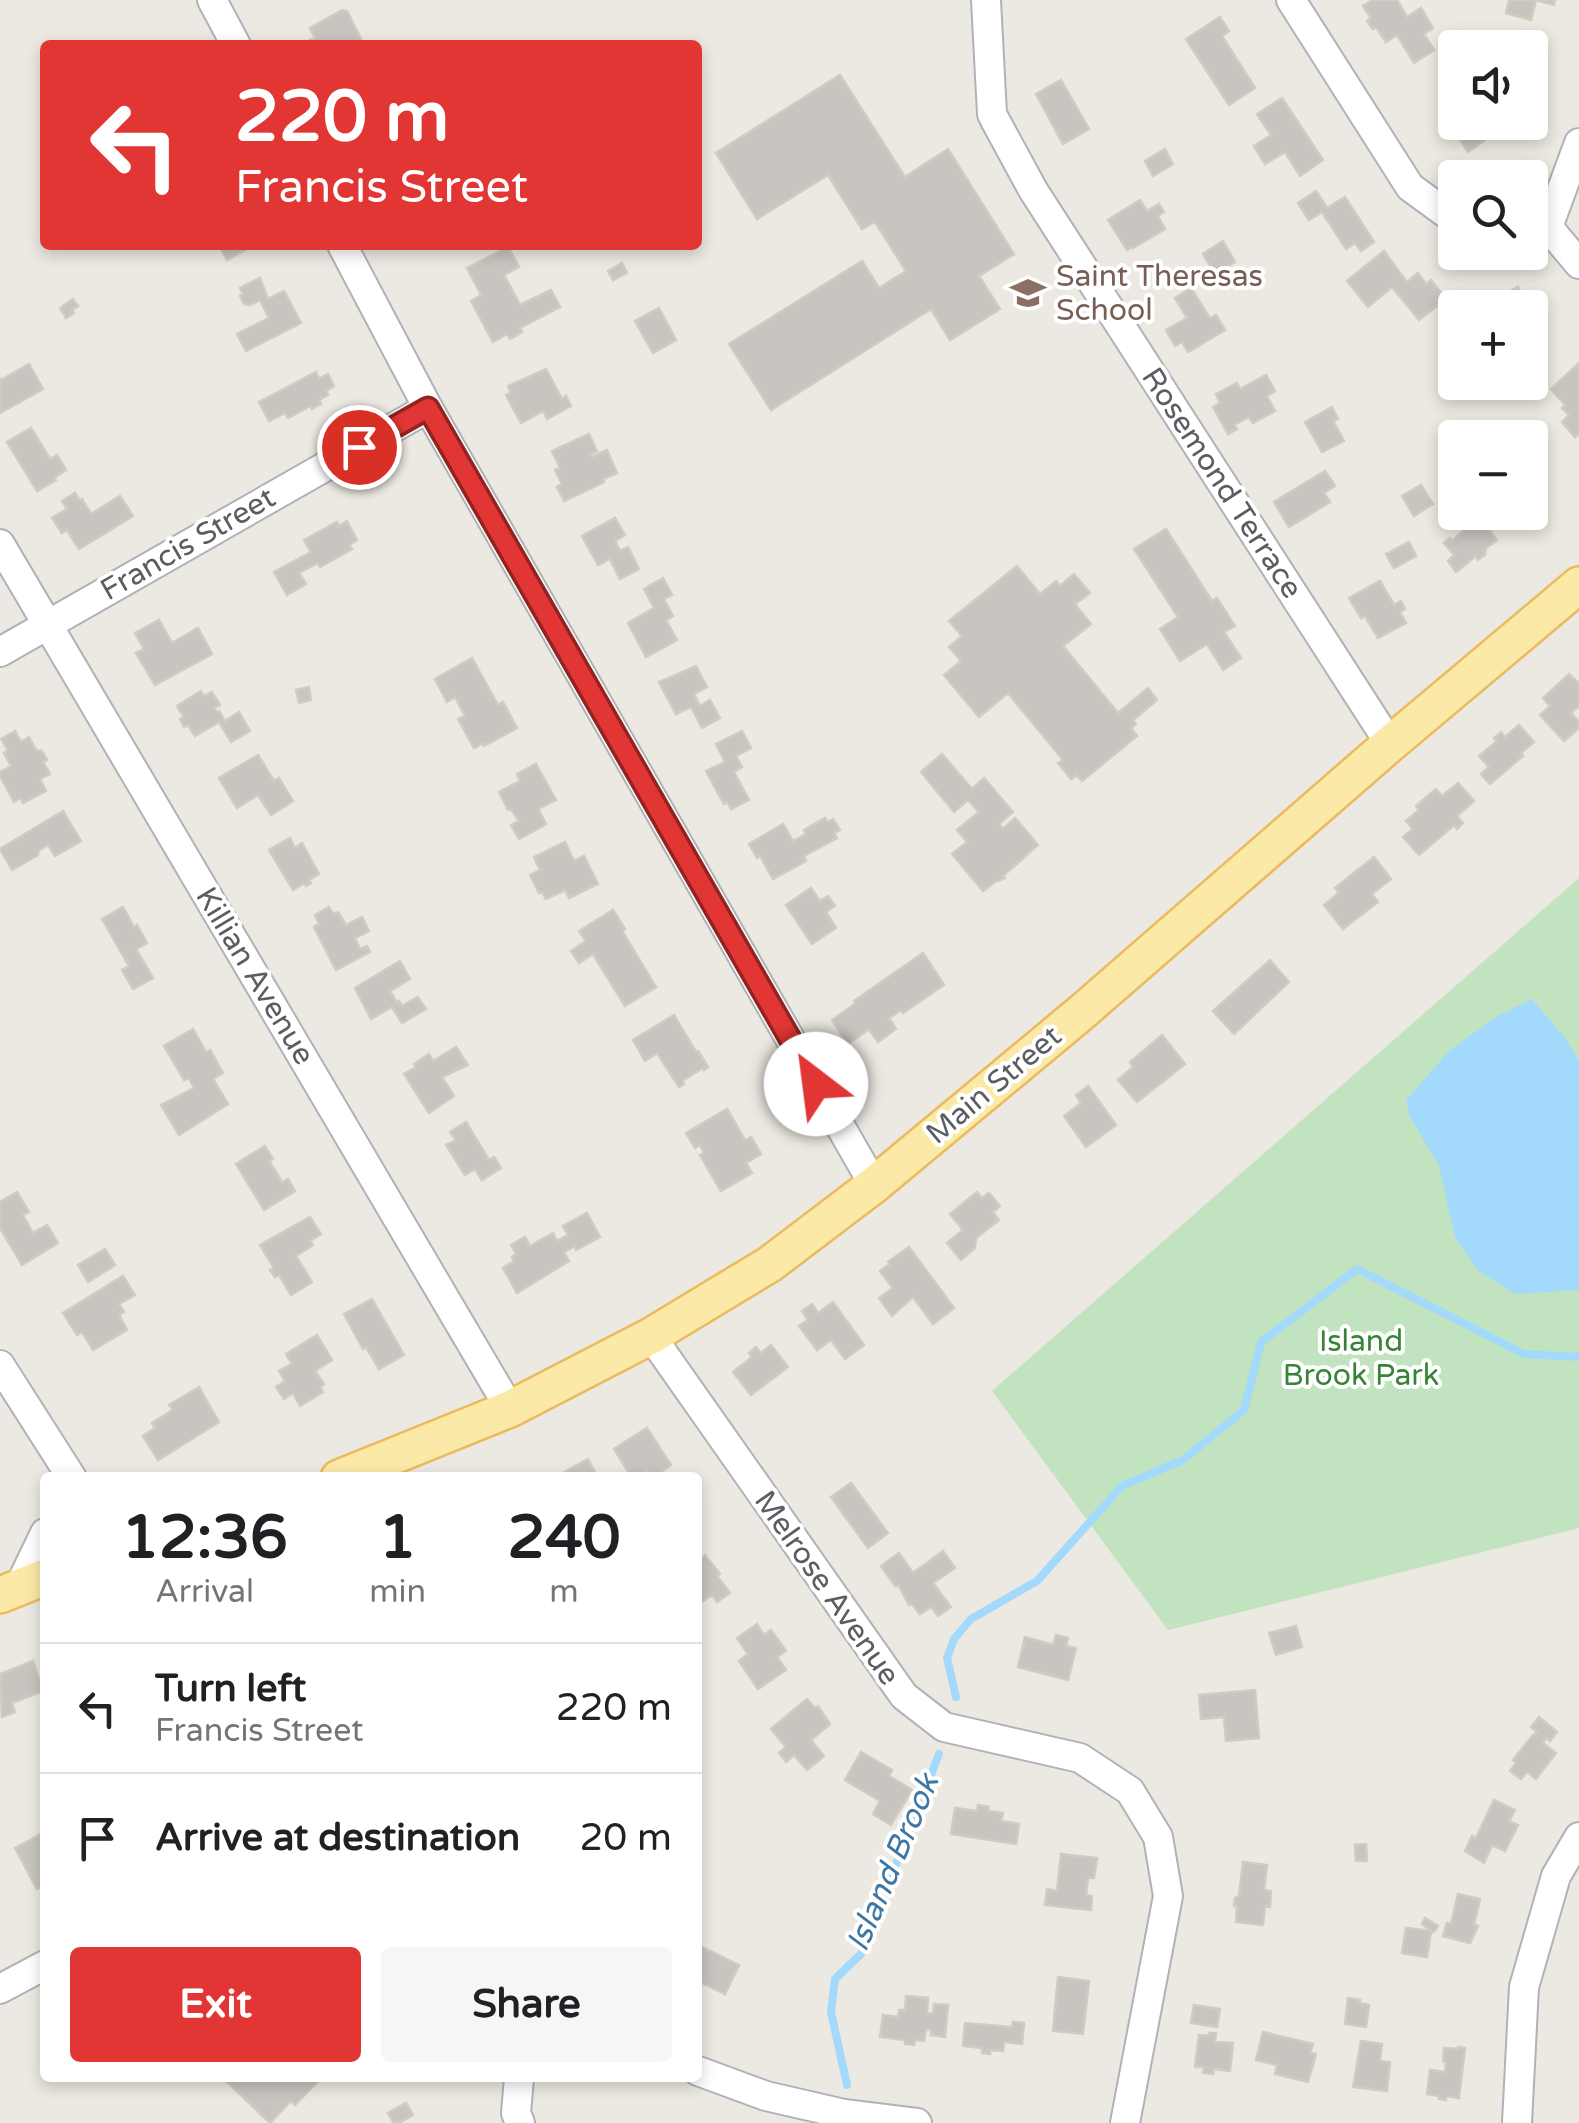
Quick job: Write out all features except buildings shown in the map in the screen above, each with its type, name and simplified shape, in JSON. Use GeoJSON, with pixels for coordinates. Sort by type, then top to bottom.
{"type":"FeatureCollection","features":[{"type":"Feature","properties":{"kind":"main road","name":"Main Street"},"geometry":{"type":"LineString","coordinates":[[354,1472],[510,1409],[651,1336],[770,1264],[874,1185],[1082,1012],[1579,585]]}},
{"type":"Feature","properties":{"kind":"street"},"geometry":{"type":"LineString","coordinates":[[212,0],[233,40]]}},
{"type":"Feature","properties":{"kind":"street","name":"Rosemond Terrace"},"geometry":{"type":"LineString","coordinates":[[986,0],[992,114],[1014,155],[1390,744]]}},
{"type":"Feature","properties":{"kind":"street"},"geometry":{"type":"LineString","coordinates":[[1291,0],[1410,187],[1438,207]]}},
{"type":"Feature","properties":{"kind":"street"},"geometry":{"type":"LineString","coordinates":[[1548,208],[1579,144]]}},
{"type":"Feature","properties":{"kind":"street"},"geometry":{"type":"LineString","coordinates":[[1548,235],[1579,264]]}},
{"type":"Feature","properties":{"kind":"street"},"geometry":{"type":"LineString","coordinates":[[345,250],[428,408],[874,1185]]}},
{"type":"Feature","properties":{"kind":"street","name":"Francis Street"},"geometry":{"type":"LineString","coordinates":[[0,652],[428,408]]}},
{"type":"Feature","properties":{"kind":"street","name":"Killian Avenue"},"geometry":{"type":"LineString","coordinates":[[0,544],[510,1409]]}},
{"type":"Feature","properties":{"kind":"street","name":"Melrose Avenue"},"geometry":{"type":"LineString","coordinates":[[651,1336],[904,1696],[944,1726],[1080,1758],[1130,1791],[1158,1836],[1168,1896],[1125,2123]]}},
{"type":"Feature","properties":{"kind":"street"},"geometry":{"type":"LineString","coordinates":[[0,1365],[64,1472]]}},
{"type":"Feature","properties":{"kind":"street"},"geometry":{"type":"LineString","coordinates":[[21,1587],[40,1545]]}},
{"type":"Feature","properties":{"kind":"street"},"geometry":{"type":"LineString","coordinates":[[1517,2123],[1524,1987],[1556,1876],[1579,1837]]}},
{"type":"Feature","properties":{"kind":"street"},"geometry":{"type":"LineString","coordinates":[[0,1989],[40,1968]]}},
{"type":"Feature","properties":{"kind":"street"},"geometry":{"type":"LineString","coordinates":[[702,2072],[766,2096],[844,2114],[917,2123]]}},
{"type":"Feature","properties":{"kind":"street"},"geometry":{"type":"LineString","coordinates":[[519,2082],[516,2113],[520,2123]]}},
{"type":"Feature","properties":{"kind":"green space","name":"Island Brook Park"},"geometry":{"type":"Polygon","coordinates":[[[1579,878],[1579,1528],[1168,1630],[992,1391],[1579,878]]]}},
{"type":"Feature","properties":{"kind":"water"},"geometry":{"type":"Polygon","coordinates":[[[1532,999],[1579,1061],[1579,1290],[1516,1294],[1478,1271],[1455,1237],[1439,1166],[1409,1115],[1406,1100],[1450,1050],[1496,1017],[1532,999]]]}},
{"type":"Feature","properties":{"kind":"waterway","name":"Island Brook"},"geometry":{"type":"LineString","coordinates":[[956,1697],[947,1658],[954,1639],[971,1619],[1037,1581],[1122,1486],[1183,1460],[1244,1410],[1261,1342],[1357,1269],[1524,1354],[1579,1357]]}},
{"type":"Feature","properties":{"kind":"waterway","name":"Island Brook"},"geometry":{"type":"LineString","coordinates":[[847,2085],[831,2012],[835,1979],[861,1954],[939,1754]]}},
{"type":"Feature","properties":{"kind":"place","name":"Saint Theresas School"},"geometry":{"type":"Point","coordinates":[1028,293]}},
{"type":"Feature","properties":{"kind":"route"},"geometry":{"type":"LineString","coordinates":[[359,447],[428,408],[816,1084]]}}]}
